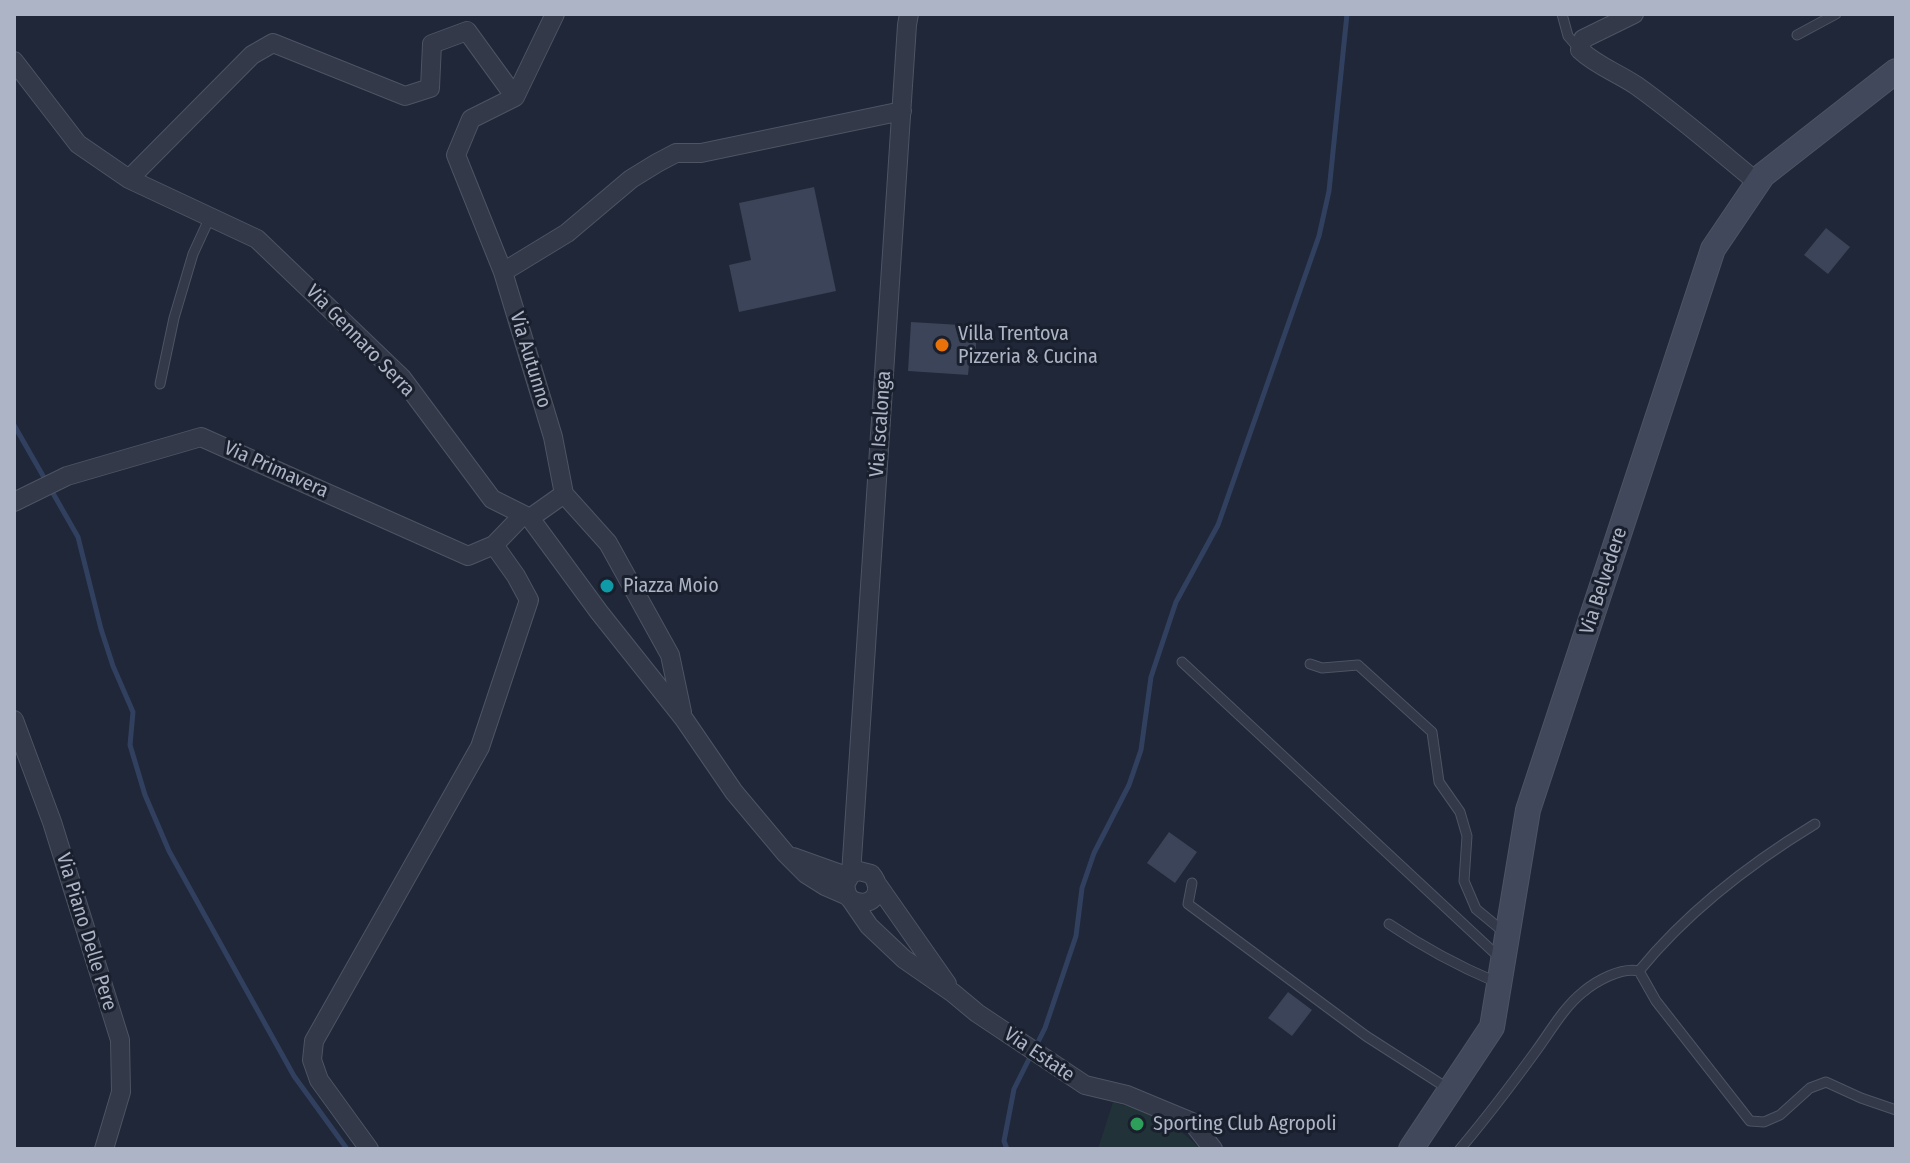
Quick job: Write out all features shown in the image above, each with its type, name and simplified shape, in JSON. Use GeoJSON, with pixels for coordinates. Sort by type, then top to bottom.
{"type":"FeatureCollection","features":[{"type":"Feature","properties":{"kind":"street"},"geometry":{"type":"LineString","coordinates":[[129,179],[252,55],[273,43],[405,96],[430,88],[432,44],[467,31],[515,97],[555,14]]}},
{"type":"Feature","properties":{"kind":"street","name":"Via Iscalonga"},"geometry":{"type":"LineString","coordinates":[[850,876],[909,14]]}},
{"type":"Feature","properties":{"kind":"street"},"geometry":{"type":"LineString","coordinates":[[1634,14],[1583,39],[1580,50],[1590,60],[1635,84],[1758,183]]}},
{"type":"Feature","properties":{"kind":"street","name":"Via Gennaro Serra"},"geometry":{"type":"LineString","coordinates":[[14,61],[78,144],[129,179],[257,239],[402,378],[492,499],[527,516],[684,719]]}},
{"type":"Feature","properties":{"kind":"street","name":"Via Belvedere"},"geometry":{"type":"LineString","coordinates":[[1411,1149],[1492,1027],[1528,810],[1713,249],[1763,175],[1896,71]]}},
{"type":"Feature","properties":{"kind":"street","name":"Via Autunno"},"geometry":{"type":"LineString","coordinates":[[515,97],[471,119],[456,155],[503,272],[553,437],[564,494]]}},
{"type":"Feature","properties":{"kind":"street"},"geometry":{"type":"LineString","coordinates":[[503,272],[567,233],[631,179],[676,153],[701,153],[902,111]]}},
{"type":"Feature","properties":{"kind":"street","name":"Via Primavera"},"geometry":{"type":"LineString","coordinates":[[14,502],[61,479],[201,437],[468,556],[494,545]]}},
{"type":"Feature","properties":{"kind":"street"},"geometry":{"type":"LineString","coordinates":[[369,1149],[319,1080],[312,1060],[314,1041],[480,747],[529,600],[494,545],[527,516],[564,494],[608,543],[670,655],[684,719]]}},
{"type":"Feature","properties":{"kind":"street","name":"Via Estate"},"geometry":{"type":"LineString","coordinates":[[684,719],[734,792],[786,854],[806,874],[849,897],[869,926],[904,959],[977,1013],[1085,1085],[1127,1095],[1192,1122],[1213,1149]]}},
{"type":"Feature","properties":{"kind":"street","name":"Via Piano Delle Pere"},"geometry":{"type":"LineString","coordinates":[[14,720],[52,822],[120,1040],[121,1092],[104,1149]]}},
{"type":"Feature","properties":{"kind":"street","name":"Via Iscalonga"},"geometry":{"type":"LineString","coordinates":[[853,835],[874,879]]}},
{"type":"Feature","properties":{"kind":"street","name":"Via Estate"},"geometry":{"type":"LineString","coordinates":[[786,854],[850,876]]}},
{"type":"Feature","properties":{"kind":"street"},"geometry":{"type":"LineString","coordinates":[[859,871],[874,879],[876,894],[869,902],[858,903],[849,897],[845,885],[850,876],[859,871]]}},
{"type":"Feature","properties":{"kind":"street","name":"Via Estate"},"geometry":{"type":"LineString","coordinates":[[874,879],[953,993]]}},
{"type":"Feature","properties":{"kind":"lane"},"geometry":{"type":"LineString","coordinates":[[1562,14],[1568,36],[1580,50]]}},
{"type":"Feature","properties":{"kind":"lane"},"geometry":{"type":"LineString","coordinates":[[1797,35],[1836,14]]}},
{"type":"Feature","properties":{"kind":"lane"},"geometry":{"type":"LineString","coordinates":[[160,384],[174,318],[193,254],[210,217]]}},
{"type":"Feature","properties":{"kind":"lane"},"geometry":{"type":"LineString","coordinates":[[1182,662],[1501,972]]}},
{"type":"Feature","properties":{"kind":"lane"},"geometry":{"type":"LineString","coordinates":[[1310,664],[1322,668],[1358,665],[1432,732],[1439,782],[1460,812],[1467,836],[1464,881],[1476,909],[1507,935]]}},
{"type":"Feature","properties":{"kind":"lane"},"geometry":{"type":"LineString","coordinates":[[1639,971],[1661,945],[1708,902],[1775,849],[1815,824]]}},
{"type":"Feature","properties":{"kind":"lane"},"geometry":{"type":"LineString","coordinates":[[1192,883],[1188,904],[1366,1036],[1450,1090]]}},
{"type":"Feature","properties":{"kind":"lane"},"geometry":{"type":"LineString","coordinates":[[1389,924],[1419,945],[1469,971],[1501,972]]}},
{"type":"Feature","properties":{"kind":"lane"},"geometry":{"type":"LineString","coordinates":[[1460,1149],[1582,993],[1611,976],[1631,969],[1639,971],[1656,1001],[1750,1121],[1764,1122],[1780,1115],[1810,1088],[1826,1082],[1896,1110]]}},
{"type":"Feature","properties":{"kind":"shaded area","name":"Sporting Club Agropoli"},"geometry":{"type":"Polygon","coordinates":[[[1113,1102],[1160,1119],[1200,1149],[1098,1149],[1113,1102]]]}},
{"type":"Feature","properties":{"kind":"building"},"geometry":{"type":"Polygon","coordinates":[[[814,187],[836,291],[739,312],[729,265],[751,260],[739,203],[814,187]]]}},
{"type":"Feature","properties":{"kind":"building"},"geometry":{"type":"Polygon","coordinates":[[[1826,228],[1850,247],[1828,274],[1804,255],[1826,228]]]}},
{"type":"Feature","properties":{"kind":"building","name":"Villa Trentova Pizzeria & Cucina"},"geometry":{"type":"Polygon","coordinates":[[[911,322],[977,326],[975,365],[969,365],[968,375],[908,371],[911,322]]]}},
{"type":"Feature","properties":{"kind":"building"},"geometry":{"type":"Polygon","coordinates":[[[1169,832],[1197,852],[1175,883],[1147,863],[1169,832]]]}},
{"type":"Feature","properties":{"kind":"building"},"geometry":{"type":"Polygon","coordinates":[[[1288,992],[1312,1010],[1292,1036],[1268,1018],[1288,992]]]}},
{"type":"Feature","properties":{"kind":"waterway"},"geometry":{"type":"LineString","coordinates":[[1036,1046],[1076,936],[1082,888],[1094,853],[1129,785],[1141,750],[1151,677],[1176,602],[1218,525],[1319,236],[1329,191],[1347,14]]}},
{"type":"Feature","properties":{"kind":"waterway"},"geometry":{"type":"LineString","coordinates":[[14,425],[78,537],[101,629],[133,712],[130,745],[145,795],[169,851],[294,1076],[347,1149]]}},
{"type":"Feature","properties":{"kind":"waterway"},"geometry":{"type":"LineString","coordinates":[[1007,1149],[1004,1141],[1014,1089],[1031,1055]]}},
{"type":"Feature","properties":{"kind":"place","name":"Villa Trentova Pizzeria & Cucina"},"geometry":{"type":"Point","coordinates":[942,345]}},
{"type":"Feature","properties":{"kind":"place","name":"Piazza Moio"},"geometry":{"type":"Point","coordinates":[607,586]}},
{"type":"Feature","properties":{"kind":"place","name":"Sporting Club Agropoli"},"geometry":{"type":"Point","coordinates":[1137,1124]}}]}
